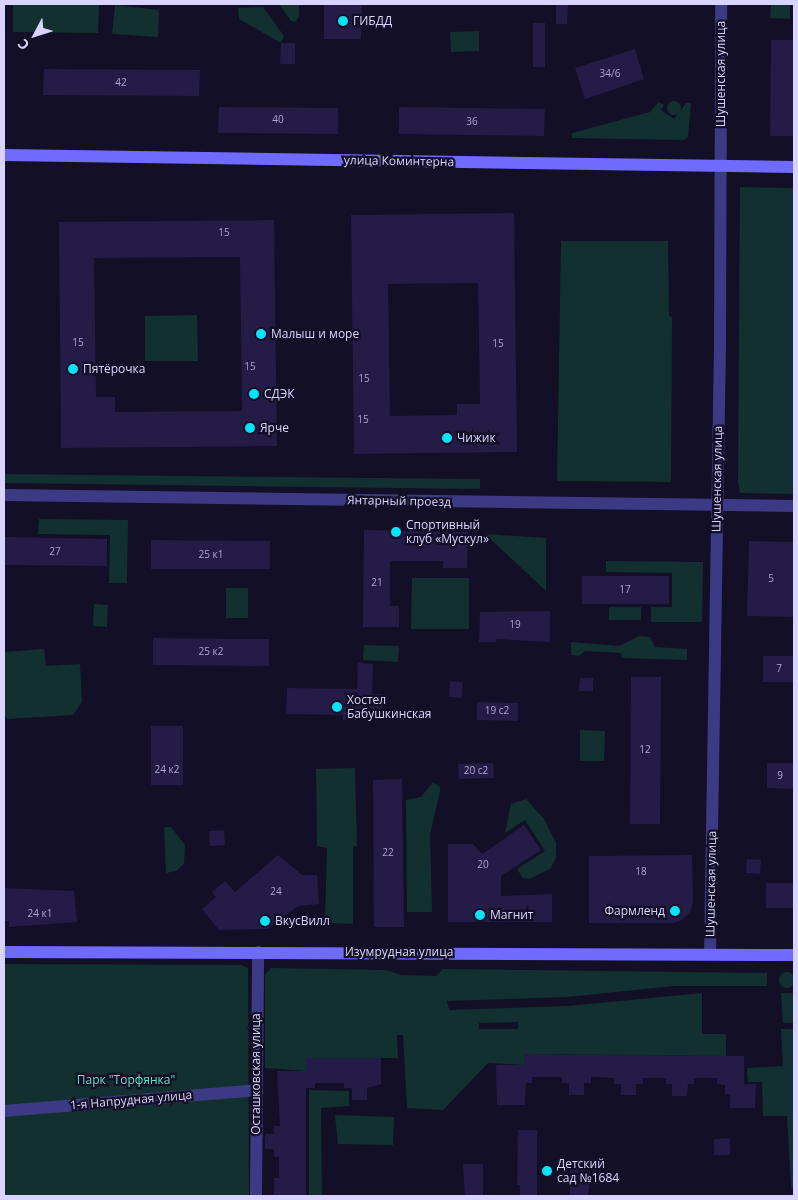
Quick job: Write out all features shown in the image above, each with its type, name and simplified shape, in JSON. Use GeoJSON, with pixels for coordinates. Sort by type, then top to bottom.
{"type":"FeatureCollection","features":[{"type":"Feature","properties":{"kind":"street","name":"Шушенская улица"},"geometry":{"type":"LineString","coordinates":[[710,954],[722,166],[721,4]]}},
{"type":"Feature","properties":{"kind":"street","name":"улица Коминтерна"},"geometry":{"type":"LineString","coordinates":[[4,155],[794,167]]}},
{"type":"Feature","properties":{"kind":"street","name":"Янтарный проезд"},"geometry":{"type":"LineString","coordinates":[[4,495],[794,506]]}},
{"type":"Feature","properties":{"kind":"street","name":"Изумрудная улица"},"geometry":{"type":"LineString","coordinates":[[4,952],[794,955]]}},
{"type":"Feature","properties":{"kind":"street","name":"Осташковская улица"},"geometry":{"type":"LineString","coordinates":[[256,1196],[258,952]]}},
{"type":"Feature","properties":{"kind":"street","name":"1-я Напрудная улица"},"geometry":{"type":"LineString","coordinates":[[4,1111],[257,1090]]}},
{"type":"Feature","properties":{"kind":"green space"},"geometry":{"type":"Polygon","coordinates":[[[13,4],[99,4],[98,33],[13,32],[13,4]]]}},
{"type":"Feature","properties":{"kind":"green space"},"geometry":{"type":"Polygon","coordinates":[[[279,4],[299,4],[299,17],[295,22],[291,21],[279,4]]]}},
{"type":"Feature","properties":{"kind":"green space"},"geometry":{"type":"Polygon","coordinates":[[[771,4],[790,4],[790,19],[770,18],[771,4]]]}},
{"type":"Feature","properties":{"kind":"green space"},"geometry":{"type":"Polygon","coordinates":[[[115,5],[159,10],[158,37],[112,34],[115,5]]]}},
{"type":"Feature","properties":{"kind":"green space"},"geometry":{"type":"Polygon","coordinates":[[[263,7],[284,36],[281,43],[239,19],[238,8],[263,7]]]}},
{"type":"Feature","properties":{"kind":"green space"},"geometry":{"type":"Polygon","coordinates":[[[479,31],[479,51],[451,52],[450,32],[479,31]]]}},
{"type":"Feature","properties":{"kind":"green space"},"geometry":{"type":"Polygon","coordinates":[[[671,101],[677,101],[681,108],[677,115],[671,115],[667,111],[667,105],[671,101]]]}},
{"type":"Feature","properties":{"kind":"green space"},"geometry":{"type":"Polygon","coordinates":[[[659,102],[664,105],[661,110],[674,119],[686,103],[691,103],[688,137],[683,140],[572,138],[572,133],[650,112],[659,102]]]}},
{"type":"Feature","properties":{"kind":"green space"},"geometry":{"type":"Polygon","coordinates":[[[740,187],[794,188],[794,494],[740,493],[738,482],[740,187]]]}},
{"type":"Feature","properties":{"kind":"green space"},"geometry":{"type":"Polygon","coordinates":[[[561,241],[668,241],[669,316],[672,317],[671,482],[557,481],[561,241]]]}},
{"type":"Feature","properties":{"kind":"green space"},"geometry":{"type":"Polygon","coordinates":[[[197,315],[198,361],[145,361],[145,316],[197,315]]]}},
{"type":"Feature","properties":{"kind":"green space"},"geometry":{"type":"Polygon","coordinates":[[[4,474],[480,479],[480,489],[4,483],[4,474]]]}},
{"type":"Feature","properties":{"kind":"green space"},"geometry":{"type":"Polygon","coordinates":[[[39,519],[128,520],[127,583],[109,583],[110,535],[38,534],[39,519]]]}},
{"type":"Feature","properties":{"kind":"green space"},"geometry":{"type":"Polygon","coordinates":[[[485,534],[546,538],[546,591],[485,534]]]}},
{"type":"Feature","properties":{"kind":"green space"},"geometry":{"type":"Polygon","coordinates":[[[606,561],[703,562],[702,622],[651,622],[651,607],[672,607],[672,573],[606,572],[606,561]]]}},
{"type":"Feature","properties":{"kind":"green space"},"geometry":{"type":"Polygon","coordinates":[[[412,578],[469,578],[469,629],[411,629],[412,578]]]}},
{"type":"Feature","properties":{"kind":"green space"},"geometry":{"type":"Polygon","coordinates":[[[226,588],[248,588],[248,618],[226,618],[226,588]]]}},
{"type":"Feature","properties":{"kind":"green space"},"geometry":{"type":"Polygon","coordinates":[[[94,604],[108,605],[107,627],[93,626],[94,604]]]}},
{"type":"Feature","properties":{"kind":"green space"},"geometry":{"type":"Polygon","coordinates":[[[609,607],[641,607],[641,620],[609,620],[609,607]]]}},
{"type":"Feature","properties":{"kind":"green space"},"geometry":{"type":"Polygon","coordinates":[[[639,636],[650,637],[655,647],[687,649],[687,660],[622,658],[621,653],[585,651],[579,656],[571,655],[571,642],[619,646],[639,636]]]}},
{"type":"Feature","properties":{"kind":"green space"},"geometry":{"type":"Polygon","coordinates":[[[364,645],[399,646],[398,662],[363,660],[364,645]]]}},
{"type":"Feature","properties":{"kind":"green space"},"geometry":{"type":"Polygon","coordinates":[[[44,649],[46,666],[80,664],[82,702],[73,715],[7,719],[4,713],[4,652],[44,649]]]}},
{"type":"Feature","properties":{"kind":"green space"},"geometry":{"type":"Polygon","coordinates":[[[580,730],[605,731],[604,761],[580,761],[580,730]]]}},
{"type":"Feature","properties":{"kind":"green space"},"geometry":{"type":"Polygon","coordinates":[[[355,768],[357,846],[353,846],[353,924],[325,923],[327,848],[317,846],[316,769],[355,768]]]}},
{"type":"Feature","properties":{"kind":"green space"},"geometry":{"type":"Polygon","coordinates":[[[433,782],[440,787],[440,791],[430,835],[432,912],[407,912],[406,800],[421,797],[433,782]]]}},
{"type":"Feature","properties":{"kind":"green space"},"geometry":{"type":"Polygon","coordinates":[[[526,799],[544,819],[556,843],[556,858],[550,869],[529,879],[523,878],[517,869],[545,851],[525,820],[505,833],[511,804],[526,799]]]}},
{"type":"Feature","properties":{"kind":"green space"},"geometry":{"type":"Polygon","coordinates":[[[164,827],[171,827],[185,845],[184,864],[176,871],[166,873],[164,827]]]}},
{"type":"Feature","properties":{"kind":"green space","name":"Парк \"Торфянка\""},"geometry":{"type":"Polygon","coordinates":[[[4,964],[241,965],[248,968],[249,1196],[4,1196],[4,964]]]}},
{"type":"Feature","properties":{"kind":"green space"},"geometry":{"type":"Polygon","coordinates":[[[271,968],[386,970],[401,975],[436,976],[443,969],[767,973],[767,986],[674,986],[567,997],[447,1001],[449,1010],[568,1006],[702,993],[702,1034],[726,1034],[726,1056],[524,1054],[524,1065],[488,1063],[443,1110],[407,1108],[403,1035],[397,1035],[398,1058],[306,1058],[306,1071],[265,1068],[265,975],[271,968]],[[518,1022],[479,1023],[479,1029],[518,1029],[518,1022]]]}},
{"type":"Feature","properties":{"kind":"green space"},"geometry":{"type":"Polygon","coordinates":[[[787,972],[793,974],[795,980],[793,986],[787,988],[781,986],[779,980],[781,974],[787,972]]]}},
{"type":"Feature","properties":{"kind":"green space"},"geometry":{"type":"Polygon","coordinates":[[[781,993],[794,993],[794,1023],[783,1023],[781,993]]]}},
{"type":"Feature","properties":{"kind":"green space"},"geometry":{"type":"Polygon","coordinates":[[[781,1029],[794,1029],[794,1187],[791,1188],[787,1116],[763,1116],[762,1082],[748,1082],[747,1068],[783,1066],[781,1029]]]}},
{"type":"Feature","properties":{"kind":"green space"},"geometry":{"type":"Polygon","coordinates":[[[309,1090],[349,1091],[349,1106],[321,1108],[322,1196],[309,1196],[309,1090]]]}},
{"type":"Feature","properties":{"kind":"green space"},"geometry":{"type":"Polygon","coordinates":[[[335,1115],[394,1117],[393,1145],[338,1144],[335,1115]]]}},
{"type":"Feature","properties":{"kind":"building","name":"ГИБДД"},"geometry":{"type":"Polygon","coordinates":[[[324,4],[362,4],[361,39],[324,39],[324,4]]]}},
{"type":"Feature","properties":{"kind":"building"},"geometry":{"type":"Polygon","coordinates":[[[556,4],[568,4],[567,24],[556,24],[556,4]]]}},
{"type":"Feature","properties":{"kind":"building"},"geometry":{"type":"Polygon","coordinates":[[[533,23],[545,23],[545,67],[533,67],[533,23]]]}},
{"type":"Feature","properties":{"kind":"building"},"geometry":{"type":"Polygon","coordinates":[[[771,40],[794,40],[794,136],[770,136],[771,40]]]}},
{"type":"Feature","properties":{"kind":"building"},"geometry":{"type":"Polygon","coordinates":[[[281,43],[295,43],[295,64],[280,64],[281,43]]]}},
{"type":"Feature","properties":{"kind":"building"},"geometry":{"type":"Polygon","coordinates":[[[635,49],[644,79],[585,99],[575,68],[635,49]]]}},
{"type":"Feature","properties":{"kind":"building"},"geometry":{"type":"Polygon","coordinates":[[[44,69],[200,70],[199,96],[43,95],[44,69]]]}},
{"type":"Feature","properties":{"kind":"building"},"geometry":{"type":"Polygon","coordinates":[[[219,107],[338,108],[338,134],[218,133],[219,107]]]}},
{"type":"Feature","properties":{"kind":"building"},"geometry":{"type":"Polygon","coordinates":[[[399,107],[545,109],[544,136],[399,134],[399,107]]]}},
{"type":"Feature","properties":{"kind":"building"},"geometry":{"type":"Polygon","coordinates":[[[514,213],[517,452],[354,454],[351,215],[514,213]],[[478,283],[388,284],[390,416],[457,415],[457,404],[480,404],[478,283]]]}},
{"type":"Feature","properties":{"kind":"building"},"geometry":{"type":"Polygon","coordinates":[[[274,220],[277,446],[61,448],[59,222],[274,220]],[[240,257],[94,258],[96,397],[115,397],[115,412],[242,411],[240,257]]]}},
{"type":"Feature","properties":{"kind":"building"},"geometry":{"type":"Polygon","coordinates":[[[364,530],[468,532],[467,568],[443,568],[443,561],[390,561],[390,606],[399,606],[399,627],[363,627],[364,530]]]}},
{"type":"Feature","properties":{"kind":"building"},"geometry":{"type":"Polygon","coordinates":[[[4,537],[107,539],[107,566],[4,565],[4,537]]]}},
{"type":"Feature","properties":{"kind":"building"},"geometry":{"type":"Polygon","coordinates":[[[151,540],[270,541],[270,569],[151,569],[151,540]]]}},
{"type":"Feature","properties":{"kind":"building"},"geometry":{"type":"Polygon","coordinates":[[[749,541],[794,542],[794,617],[747,616],[749,541]]]}},
{"type":"Feature","properties":{"kind":"building"},"geometry":{"type":"Polygon","coordinates":[[[582,576],[669,576],[669,604],[582,604],[582,576]]]}},
{"type":"Feature","properties":{"kind":"building"},"geometry":{"type":"Polygon","coordinates":[[[550,611],[550,642],[496,639],[496,642],[479,642],[480,612],[550,611]]]}},
{"type":"Feature","properties":{"kind":"building"},"geometry":{"type":"Polygon","coordinates":[[[153,638],[269,639],[269,666],[153,665],[153,638]]]}},
{"type":"Feature","properties":{"kind":"building"},"geometry":{"type":"Polygon","coordinates":[[[763,656],[794,656],[794,682],[763,682],[763,656]]]}},
{"type":"Feature","properties":{"kind":"building"},"geometry":{"type":"Polygon","coordinates":[[[358,663],[373,664],[372,694],[383,694],[383,720],[343,720],[343,715],[286,714],[287,688],[357,689],[358,663]]]}},
{"type":"Feature","properties":{"kind":"building"},"geometry":{"type":"Polygon","coordinates":[[[631,677],[661,677],[660,824],[630,824],[631,677]]]}},
{"type":"Feature","properties":{"kind":"building"},"geometry":{"type":"Polygon","coordinates":[[[580,678],[593,678],[593,691],[579,691],[580,678]]]}},
{"type":"Feature","properties":{"kind":"building"},"geometry":{"type":"Polygon","coordinates":[[[450,681],[463,682],[462,698],[449,697],[450,681]]]}},
{"type":"Feature","properties":{"kind":"building"},"geometry":{"type":"Polygon","coordinates":[[[477,702],[518,703],[518,721],[477,720],[477,702]]]}},
{"type":"Feature","properties":{"kind":"building"},"geometry":{"type":"Polygon","coordinates":[[[151,726],[183,726],[183,785],[151,785],[151,726]]]}},
{"type":"Feature","properties":{"kind":"building"},"geometry":{"type":"Polygon","coordinates":[[[493,763],[494,778],[459,779],[458,764],[493,763]]]}},
{"type":"Feature","properties":{"kind":"building"},"geometry":{"type":"Polygon","coordinates":[[[767,763],[794,763],[794,789],[767,788],[767,763]]]}},
{"type":"Feature","properties":{"kind":"building"},"geometry":{"type":"Polygon","coordinates":[[[402,779],[404,927],[374,927],[373,780],[402,779]]]}},
{"type":"Feature","properties":{"kind":"building"},"geometry":{"type":"Polygon","coordinates":[[[524,825],[541,850],[501,876],[501,896],[552,894],[552,922],[448,922],[448,844],[473,844],[482,854],[524,825]]]}},
{"type":"Feature","properties":{"kind":"building"},"geometry":{"type":"Polygon","coordinates":[[[224,830],[225,845],[210,846],[209,831],[224,830]]]}},
{"type":"Feature","properties":{"kind":"building"},"geometry":{"type":"Polygon","coordinates":[[[278,855],[302,875],[317,875],[319,904],[298,906],[268,929],[219,930],[202,909],[216,897],[212,892],[225,881],[235,892],[278,855]]]}},
{"type":"Feature","properties":{"kind":"building"},"geometry":{"type":"Polygon","coordinates":[[[692,855],[693,903],[690,912],[683,919],[674,923],[589,923],[589,856],[692,855]]]}},
{"type":"Feature","properties":{"kind":"building"},"geometry":{"type":"Polygon","coordinates":[[[747,859],[761,860],[760,874],[746,873],[747,859]]]}},
{"type":"Feature","properties":{"kind":"building"},"geometry":{"type":"Polygon","coordinates":[[[766,883],[794,883],[794,908],[766,908],[766,883]]]}},
{"type":"Feature","properties":{"kind":"building"},"geometry":{"type":"Polygon","coordinates":[[[4,888],[74,891],[77,922],[9,927],[9,921],[4,921],[4,888]]]}},
{"type":"Feature","properties":{"kind":"building"},"geometry":{"type":"Polygon","coordinates":[[[524,1054],[744,1056],[744,1084],[756,1084],[755,1108],[730,1108],[730,1094],[725,1094],[725,1085],[717,1084],[717,1078],[694,1078],[694,1084],[688,1084],[687,1096],[672,1096],[672,1084],[666,1084],[666,1078],[643,1078],[643,1084],[636,1084],[636,1095],[621,1095],[621,1084],[614,1084],[614,1078],[591,1077],[591,1083],[584,1083],[584,1095],[569,1095],[569,1083],[562,1083],[562,1077],[532,1077],[532,1083],[526,1083],[525,1105],[497,1105],[496,1065],[524,1065],[524,1054]]]}},
{"type":"Feature","properties":{"kind":"building"},"geometry":{"type":"Polygon","coordinates":[[[306,1058],[381,1058],[381,1084],[367,1088],[367,1100],[352,1100],[352,1088],[344,1088],[344,1083],[315,1083],[315,1088],[306,1088],[306,1196],[274,1196],[274,1178],[279,1178],[279,1157],[274,1157],[274,1149],[265,1149],[265,1134],[274,1134],[274,1126],[280,1126],[277,1071],[306,1071],[306,1058]]]}},
{"type":"Feature","properties":{"kind":"building"},"geometry":{"type":"Polygon","coordinates":[[[518,1130],[537,1130],[537,1196],[520,1196],[520,1185],[517,1185],[518,1130]]]}},
{"type":"Feature","properties":{"kind":"building"},"geometry":{"type":"Polygon","coordinates":[[[730,1138],[730,1155],[714,1155],[714,1139],[730,1138]]]}},
{"type":"Feature","properties":{"kind":"building"},"geometry":{"type":"Polygon","coordinates":[[[463,1164],[483,1164],[483,1196],[465,1196],[463,1164]]]}},
{"type":"Feature","properties":{"kind":"building"},"geometry":{"type":"Polygon","coordinates":[[[570,1165],[591,1165],[588,1196],[570,1196],[570,1165]]]}},
{"type":"Feature","properties":{"kind":"place","name":"ГИБДД"},"geometry":{"type":"Point","coordinates":[343,21]}},
{"type":"Feature","properties":{"kind":"place","name":"Малыш и море"},"geometry":{"type":"Point","coordinates":[261,334]}},
{"type":"Feature","properties":{"kind":"place","name":"Пятёрочка"},"geometry":{"type":"Point","coordinates":[73,369]}},
{"type":"Feature","properties":{"kind":"place","name":"СДЭК"},"geometry":{"type":"Point","coordinates":[254,394]}},
{"type":"Feature","properties":{"kind":"place","name":"Ярче"},"geometry":{"type":"Point","coordinates":[250,428]}},
{"type":"Feature","properties":{"kind":"place","name":"Чижик"},"geometry":{"type":"Point","coordinates":[447,438]}},
{"type":"Feature","properties":{"kind":"place","name":"Спортивный клуб «Мускул»"},"geometry":{"type":"Point","coordinates":[396,532]}},
{"type":"Feature","properties":{"kind":"place","name":"Хостел Бабушкинская"},"geometry":{"type":"Point","coordinates":[337,707]}},
{"type":"Feature","properties":{"kind":"place","name":"Фармленд"},"geometry":{"type":"Point","coordinates":[675,911]}},
{"type":"Feature","properties":{"kind":"place","name":"Магнит"},"geometry":{"type":"Point","coordinates":[480,915]}},
{"type":"Feature","properties":{"kind":"place","name":"ВкусВилл"},"geometry":{"type":"Point","coordinates":[265,921]}},
{"type":"Feature","properties":{"kind":"place","name":"Детский сад №1684"},"geometry":{"type":"Point","coordinates":[547,1171]}}]}
